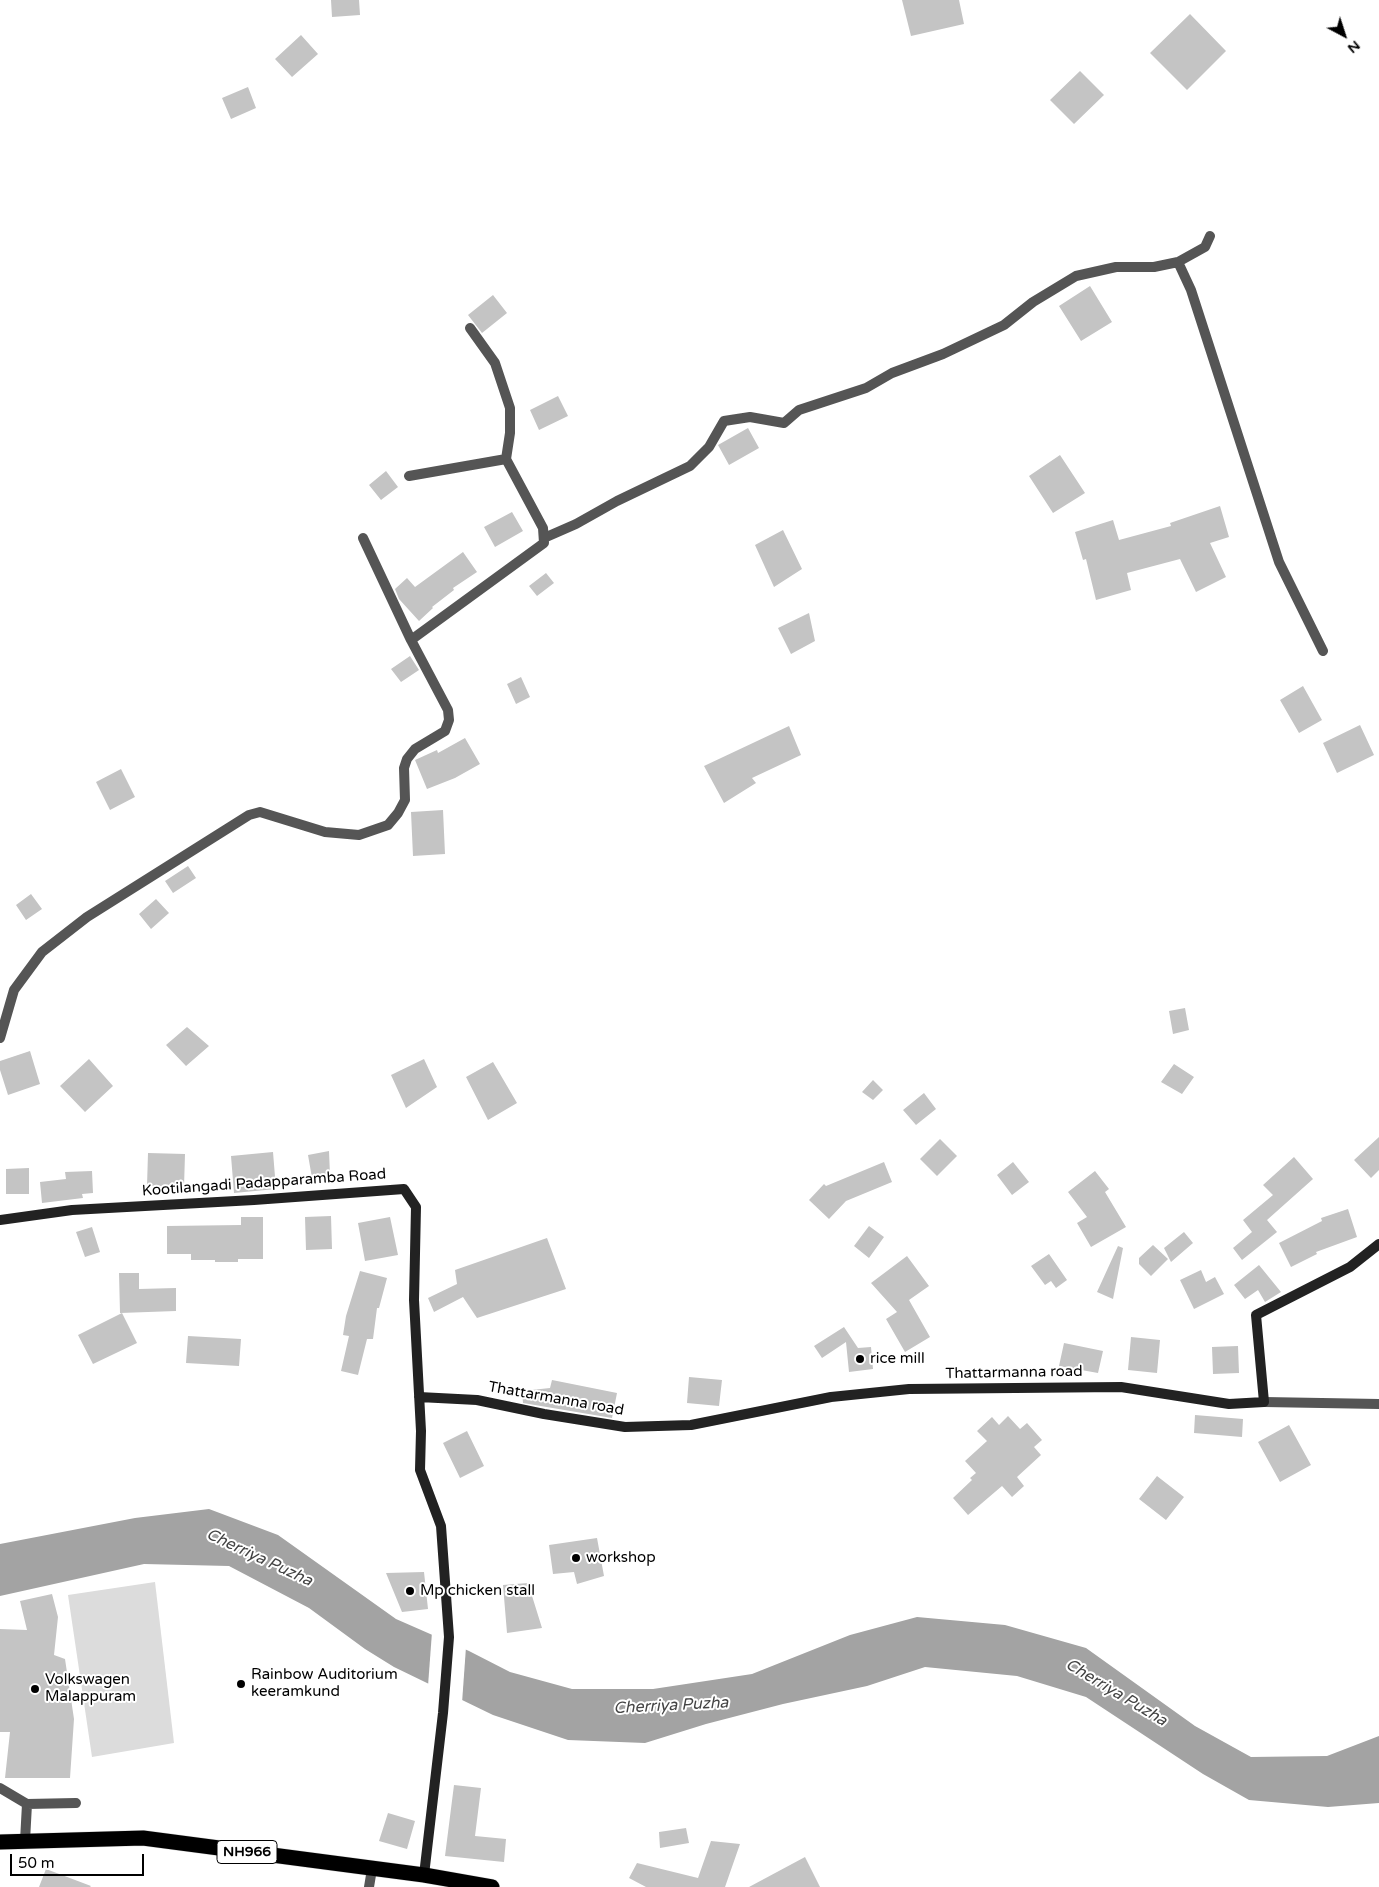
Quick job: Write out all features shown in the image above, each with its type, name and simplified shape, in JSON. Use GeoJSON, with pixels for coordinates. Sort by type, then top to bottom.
{"type":"FeatureCollection","features":[{"type":"Feature","properties":{"kind":"highway","name":"NH966"},"geometry":{"type":"LineString","coordinates":[[0,1842],[143,1838],[424,1875],[492,1887]]}},
{"type":"Feature","properties":{"kind":"main road","name":"Kootilangadi Padapparamba Road"},"geometry":{"type":"LineString","coordinates":[[0,1220],[72,1210],[254,1200],[404,1189],[416,1207],[414,1300],[421,1431],[420,1470],[441,1526],[449,1637],[443,1712],[424,1875]]}},
{"type":"Feature","properties":{"kind":"main road"},"geometry":{"type":"LineString","coordinates":[[1264,1402],[1256,1315],[1350,1267],[1379,1244]]}},
{"type":"Feature","properties":{"kind":"main road","name":"Thattarmanna road"},"geometry":{"type":"LineString","coordinates":[[419,1397],[477,1400],[625,1428],[691,1425],[832,1397],[909,1389],[1121,1387],[1229,1404],[1264,1402]]}},
{"type":"Feature","properties":{"kind":"street"},"geometry":{"type":"LineString","coordinates":[[544,538],[576,524],[617,501],[690,466],[709,447],[724,421],[750,417],[784,423],[799,410],[866,388],[892,373],[942,354],[1004,325],[1033,302],[1076,276],[1116,267],[1154,267],[1178,262],[1205,247],[1210,236]]}},
{"type":"Feature","properties":{"kind":"street"},"geometry":{"type":"LineString","coordinates":[[1178,262],[1191,290],[1280,562],[1322,651]]}},
{"type":"Feature","properties":{"kind":"street"},"geometry":{"type":"LineString","coordinates":[[411,640],[544,543],[543,528],[506,459],[510,433],[510,408],[495,363],[470,328]]}},
{"type":"Feature","properties":{"kind":"street"},"geometry":{"type":"LineString","coordinates":[[409,476],[506,459]]}},
{"type":"Feature","properties":{"kind":"street"},"geometry":{"type":"LineString","coordinates":[[0,1038],[14,990],[42,952],[87,917],[249,815],[260,812],[325,832],[360,835],[388,825],[398,813],[405,800],[404,768],[407,759],[415,749],[445,731],[450,720],[448,710],[411,640],[363,538]]}},
{"type":"Feature","properties":{"kind":"street"},"geometry":{"type":"LineString","coordinates":[[1264,1402],[1379,1404]]}},
{"type":"Feature","properties":{"kind":"street"},"geometry":{"type":"LineString","coordinates":[[0,1788],[27,1804],[76,1802]]}},
{"type":"Feature","properties":{"kind":"street"},"geometry":{"type":"LineString","coordinates":[[26,1841],[27,1804]]}},
{"type":"Feature","properties":{"kind":"street"},"geometry":{"type":"LineString","coordinates":[[369,1887],[372,1869]]}},
{"type":"Feature","properties":{"kind":"shaded area"},"geometry":{"type":"Polygon","coordinates":[[[155,1582],[174,1743],[92,1757],[68,1595],[155,1582]]]}},
{"type":"Feature","properties":{"kind":"water","name":"Cherriya Puzha"},"geometry":{"type":"Polygon","coordinates":[[[209,1509],[278,1535],[396,1619],[469,1651],[510,1672],[572,1689],[653,1689],[752,1674],[850,1635],[917,1617],[1005,1625],[1086,1648],[1195,1726],[1251,1757],[1327,1756],[1379,1736],[1379,1803],[1328,1807],[1249,1800],[1203,1774],[1086,1697],[1017,1676],[925,1667],[867,1686],[783,1704],[706,1724],[645,1743],[568,1740],[493,1715],[394,1667],[365,1649],[309,1608],[229,1566],[144,1564],[0,1596],[0,1544],[135,1518],[209,1509]]]}},
{"type":"Feature","properties":{"kind":"pier"},"geometry":{"type":"Polygon","coordinates":[[[432,1632],[466,1647],[462,1703],[428,1686],[432,1632]]]}},
{"type":"Feature","properties":{"kind":"building"},"geometry":{"type":"Polygon","coordinates":[[[331,0],[359,0],[360,15],[332,17],[331,0]]]}},
{"type":"Feature","properties":{"kind":"building"},"geometry":{"type":"Polygon","coordinates":[[[902,0],[959,0],[964,24],[911,36],[902,0]]]}},
{"type":"Feature","properties":{"kind":"building"},"geometry":{"type":"Polygon","coordinates":[[[1190,14],[1226,51],[1187,90],[1150,53],[1190,14]]]}},
{"type":"Feature","properties":{"kind":"building"},"geometry":{"type":"Polygon","coordinates":[[[301,35],[318,54],[292,77],[275,59],[301,35]]]}},
{"type":"Feature","properties":{"kind":"building"},"geometry":{"type":"Polygon","coordinates":[[[1080,71],[1104,95],[1074,124],[1050,100],[1080,71]]]}},
{"type":"Feature","properties":{"kind":"building"},"geometry":{"type":"Polygon","coordinates":[[[248,87],[256,108],[231,119],[222,98],[248,87]]]}},
{"type":"Feature","properties":{"kind":"building"},"geometry":{"type":"Polygon","coordinates":[[[1090,286],[1112,322],[1081,341],[1059,306],[1090,286]]]}},
{"type":"Feature","properties":{"kind":"building"},"geometry":{"type":"Polygon","coordinates":[[[493,295],[507,313],[482,333],[468,315],[493,295]]]}},
{"type":"Feature","properties":{"kind":"building"},"geometry":{"type":"Polygon","coordinates":[[[558,396],[568,416],[539,430],[530,410],[558,396]]]}},
{"type":"Feature","properties":{"kind":"building"},"geometry":{"type":"Polygon","coordinates":[[[748,428],[759,448],[729,465],[718,445],[748,428]]]}},
{"type":"Feature","properties":{"kind":"building"},"geometry":{"type":"Polygon","coordinates":[[[1060,455],[1085,493],[1053,513],[1029,476],[1060,455]]]}},
{"type":"Feature","properties":{"kind":"building"},"geometry":{"type":"Polygon","coordinates":[[[386,471],[398,487],[381,500],[369,485],[386,471]]]}},
{"type":"Feature","properties":{"kind":"building"},"geometry":{"type":"Polygon","coordinates":[[[1220,506],[1229,537],[1210,543],[1226,577],[1196,592],[1180,559],[1127,573],[1131,590],[1096,600],[1086,559],[1083,560],[1075,532],[1113,520],[1119,540],[1171,526],[1170,523],[1220,506]]]}},
{"type":"Feature","properties":{"kind":"building"},"geometry":{"type":"Polygon","coordinates":[[[512,512],[523,531],[495,547],[484,527],[512,512]]]}},
{"type":"Feature","properties":{"kind":"building"},"geometry":{"type":"Polygon","coordinates":[[[783,530],[802,569],[774,587],[755,545],[783,530]]]}},
{"type":"Feature","properties":{"kind":"building"},"geometry":{"type":"Polygon","coordinates":[[[463,552],[477,572],[453,588],[454,590],[432,607],[419,621],[399,599],[395,589],[407,578],[415,587],[463,552]]]}},
{"type":"Feature","properties":{"kind":"building"},"geometry":{"type":"Polygon","coordinates":[[[546,573],[554,583],[537,596],[529,586],[546,573]]]}},
{"type":"Feature","properties":{"kind":"building"},"geometry":{"type":"Polygon","coordinates":[[[809,613],[815,641],[791,654],[778,628],[809,613]]]}},
{"type":"Feature","properties":{"kind":"building"},"geometry":{"type":"Polygon","coordinates":[[[410,656],[419,670],[401,682],[391,669],[410,656]]]}},
{"type":"Feature","properties":{"kind":"building"},"geometry":{"type":"Polygon","coordinates":[[[521,677],[530,697],[516,704],[507,684],[521,677]]]}},
{"type":"Feature","properties":{"kind":"building"},"geometry":{"type":"Polygon","coordinates":[[[1303,686],[1322,720],[1299,733],[1280,700],[1303,686]]]}},
{"type":"Feature","properties":{"kind":"building"},"geometry":{"type":"Polygon","coordinates":[[[1360,725],[1374,755],[1337,773],[1323,743],[1360,725]]]}},
{"type":"Feature","properties":{"kind":"building"},"geometry":{"type":"Polygon","coordinates":[[[789,726],[801,755],[752,778],[756,783],[724,803],[704,766],[789,726]]]}},
{"type":"Feature","properties":{"kind":"building"},"geometry":{"type":"Polygon","coordinates":[[[465,738],[480,764],[455,778],[427,789],[415,760],[437,750],[438,753],[465,738]]]}},
{"type":"Feature","properties":{"kind":"building"},"geometry":{"type":"Polygon","coordinates":[[[121,769],[135,797],[110,810],[96,782],[121,769]]]}},
{"type":"Feature","properties":{"kind":"building"},"geometry":{"type":"Polygon","coordinates":[[[443,810],[445,854],[413,856],[411,812],[443,810]]]}},
{"type":"Feature","properties":{"kind":"building"},"geometry":{"type":"Polygon","coordinates":[[[188,866],[196,878],[173,893],[165,881],[188,866]]]}},
{"type":"Feature","properties":{"kind":"building"},"geometry":{"type":"Polygon","coordinates":[[[31,894],[42,909],[26,920],[16,905],[31,894]]]}},
{"type":"Feature","properties":{"kind":"building"},"geometry":{"type":"Polygon","coordinates":[[[156,899],[169,913],[151,929],[139,914],[156,899]]]}},
{"type":"Feature","properties":{"kind":"building"},"geometry":{"type":"Polygon","coordinates":[[[1185,1008],[1189,1030],[1173,1034],[1169,1011],[1185,1008]]]}},
{"type":"Feature","properties":{"kind":"building"},"geometry":{"type":"Polygon","coordinates":[[[187,1027],[209,1046],[186,1066],[166,1045],[187,1027]]]}},
{"type":"Feature","properties":{"kind":"building"},"geometry":{"type":"Polygon","coordinates":[[[30,1051],[40,1084],[8,1095],[0,1070],[0,1061],[30,1051]]]}},
{"type":"Feature","properties":{"kind":"building"},"geometry":{"type":"Polygon","coordinates":[[[89,1059],[113,1086],[85,1112],[60,1086],[89,1059]]]}},
{"type":"Feature","properties":{"kind":"building"},"geometry":{"type":"Polygon","coordinates":[[[424,1059],[437,1087],[406,1108],[391,1075],[424,1059]]]}},
{"type":"Feature","properties":{"kind":"building"},"geometry":{"type":"Polygon","coordinates":[[[493,1062],[517,1103],[488,1120],[466,1077],[493,1062]]]}},
{"type":"Feature","properties":{"kind":"building"},"geometry":{"type":"Polygon","coordinates":[[[1174,1064],[1194,1077],[1182,1094],[1161,1082],[1174,1064]]]}},
{"type":"Feature","properties":{"kind":"building"},"geometry":{"type":"Polygon","coordinates":[[[873,1080],[883,1090],[873,1100],[862,1092],[873,1080]]]}},
{"type":"Feature","properties":{"kind":"building"},"geometry":{"type":"Polygon","coordinates":[[[924,1093],[936,1109],[916,1125],[903,1110],[924,1093]]]}},
{"type":"Feature","properties":{"kind":"building"},"geometry":{"type":"Polygon","coordinates":[[[1379,1137],[1379,1170],[1371,1178],[1354,1160],[1379,1137]]]}},
{"type":"Feature","properties":{"kind":"building"},"geometry":{"type":"Polygon","coordinates":[[[940,1139],[957,1156],[937,1176],[920,1159],[940,1139]]]}},
{"type":"Feature","properties":{"kind":"building"},"geometry":{"type":"Polygon","coordinates":[[[329,1151],[330,1175],[312,1178],[308,1155],[329,1151]]]}},
{"type":"Feature","properties":{"kind":"building"},"geometry":{"type":"Polygon","coordinates":[[[273,1152],[276,1189],[234,1193],[231,1156],[273,1152]]]}},
{"type":"Feature","properties":{"kind":"building"},"geometry":{"type":"Polygon","coordinates":[[[148,1153],[185,1154],[184,1187],[147,1186],[148,1153]]]}},
{"type":"Feature","properties":{"kind":"building"},"geometry":{"type":"Polygon","coordinates":[[[1294,1157],[1313,1179],[1267,1220],[1277,1232],[1242,1260],[1233,1248],[1252,1232],[1243,1220],[1273,1195],[1263,1185],[1294,1157]]]}},
{"type":"Feature","properties":{"kind":"building"},"geometry":{"type":"Polygon","coordinates":[[[884,1162],[892,1182],[846,1201],[829,1219],[809,1200],[824,1184],[826,1186],[884,1162]]]}},
{"type":"Feature","properties":{"kind":"building"},"geometry":{"type":"Polygon","coordinates":[[[1013,1162],[1029,1182],[1012,1195],[997,1175],[1013,1162]]]}},
{"type":"Feature","properties":{"kind":"building"},"geometry":{"type":"Polygon","coordinates":[[[29,1168],[29,1194],[6,1194],[6,1169],[29,1168]]]}},
{"type":"Feature","properties":{"kind":"building"},"geometry":{"type":"Polygon","coordinates":[[[92,1171],[93,1193],[82,1194],[83,1198],[42,1203],[40,1182],[66,1179],[65,1172],[92,1171]]]}},
{"type":"Feature","properties":{"kind":"building"},"geometry":{"type":"Polygon","coordinates":[[[1095,1171],[1109,1189],[1105,1192],[1126,1227],[1091,1247],[1077,1223],[1087,1217],[1068,1192],[1095,1171]]]}},
{"type":"Feature","properties":{"kind":"building"},"geometry":{"type":"Polygon","coordinates":[[[1348,1209],[1357,1237],[1316,1252],[1317,1254],[1291,1267],[1279,1243],[1322,1221],[1321,1218],[1348,1209]]]}},
{"type":"Feature","properties":{"kind":"building"},"geometry":{"type":"Polygon","coordinates":[[[331,1216],[332,1249],[306,1250],[305,1217],[331,1216]]]}},
{"type":"Feature","properties":{"kind":"building"},"geometry":{"type":"Polygon","coordinates":[[[241,1217],[263,1217],[263,1259],[238,1259],[238,1262],[215,1262],[215,1260],[191,1260],[191,1254],[167,1254],[167,1226],[241,1225],[241,1217]]]}},
{"type":"Feature","properties":{"kind":"building"},"geometry":{"type":"Polygon","coordinates":[[[390,1217],[398,1255],[365,1261],[358,1223],[390,1217]]]}},
{"type":"Feature","properties":{"kind":"building"},"geometry":{"type":"Polygon","coordinates":[[[869,1226],[884,1237],[869,1258],[854,1246],[869,1226]]]}},
{"type":"Feature","properties":{"kind":"building"},"geometry":{"type":"Polygon","coordinates":[[[92,1227],[100,1252],[85,1257],[76,1232],[92,1227]]]}},
{"type":"Feature","properties":{"kind":"building"},"geometry":{"type":"Polygon","coordinates":[[[1184,1232],[1193,1243],[1171,1262],[1164,1248],[1184,1232]]]}},
{"type":"Feature","properties":{"kind":"building"},"geometry":{"type":"Polygon","coordinates":[[[547,1238],[566,1289],[477,1318],[463,1297],[434,1312],[428,1298],[457,1284],[455,1270],[547,1238]]]}},
{"type":"Feature","properties":{"kind":"building"},"geometry":{"type":"Polygon","coordinates":[[[1153,1245],[1168,1259],[1151,1276],[1139,1264],[1139,1258],[1153,1245]]]}},
{"type":"Feature","properties":{"kind":"building"},"geometry":{"type":"Polygon","coordinates":[[[1118,1246],[1123,1248],[1113,1299],[1097,1292],[1118,1246]]]}},
{"type":"Feature","properties":{"kind":"building"},"geometry":{"type":"Polygon","coordinates":[[[1049,1254],[1067,1280],[1056,1288],[1051,1281],[1045,1285],[1031,1266],[1049,1254]]]}},
{"type":"Feature","properties":{"kind":"building"},"geometry":{"type":"Polygon","coordinates":[[[907,1256],[929,1286],[909,1300],[930,1337],[905,1352],[886,1319],[897,1312],[871,1283],[907,1256]]]}},
{"type":"Feature","properties":{"kind":"building"},"geometry":{"type":"Polygon","coordinates":[[[1259,1265],[1281,1292],[1265,1302],[1258,1290],[1245,1299],[1234,1285],[1259,1265]]]}},
{"type":"Feature","properties":{"kind":"building"},"geometry":{"type":"Polygon","coordinates":[[[1201,1270],[1206,1282],[1215,1277],[1224,1294],[1194,1309],[1180,1280],[1201,1270]]]}},
{"type":"Feature","properties":{"kind":"building"},"geometry":{"type":"Polygon","coordinates":[[[360,1271],[387,1278],[379,1308],[377,1308],[373,1339],[367,1339],[358,1375],[341,1371],[349,1336],[343,1335],[346,1316],[360,1271]]]}},
{"type":"Feature","properties":{"kind":"building"},"geometry":{"type":"Polygon","coordinates":[[[119,1273],[139,1273],[139,1289],[176,1288],[176,1311],[120,1313],[119,1273]]]}},
{"type":"Feature","properties":{"kind":"building"},"geometry":{"type":"Polygon","coordinates":[[[122,1313],[137,1343],[93,1364],[78,1335],[122,1313]]]}},
{"type":"Feature","properties":{"kind":"building"},"geometry":{"type":"Polygon","coordinates":[[[844,1327],[858,1348],[871,1347],[873,1369],[849,1372],[846,1342],[822,1358],[814,1346],[844,1327]]]}},
{"type":"Feature","properties":{"kind":"building"},"geometry":{"type":"Polygon","coordinates":[[[188,1336],[241,1339],[239,1366],[186,1363],[188,1336]]]}},
{"type":"Feature","properties":{"kind":"building"},"geometry":{"type":"Polygon","coordinates":[[[1131,1337],[1160,1340],[1157,1373],[1128,1370],[1131,1337]]]}},
{"type":"Feature","properties":{"kind":"building"},"geometry":{"type":"Polygon","coordinates":[[[1064,1343],[1103,1351],[1098,1373],[1059,1366],[1064,1343]]]}},
{"type":"Feature","properties":{"kind":"building"},"geometry":{"type":"Polygon","coordinates":[[[1238,1346],[1239,1373],[1213,1374],[1212,1347],[1238,1346]]]}},
{"type":"Feature","properties":{"kind":"building"},"geometry":{"type":"Polygon","coordinates":[[[689,1377],[722,1380],[719,1406],[687,1403],[689,1377]]]}},
{"type":"Feature","properties":{"kind":"building"},"geometry":{"type":"Polygon","coordinates":[[[552,1380],[617,1393],[612,1418],[523,1403],[522,1391],[550,1388],[552,1380]]]}},
{"type":"Feature","properties":{"kind":"building"},"geometry":{"type":"Polygon","coordinates":[[[1195,1415],[1243,1419],[1242,1437],[1194,1433],[1195,1415]]]}},
{"type":"Feature","properties":{"kind":"building"},"geometry":{"type":"Polygon","coordinates":[[[1008,1416],[1020,1429],[1027,1423],[1042,1440],[1034,1447],[1041,1455],[1017,1477],[1024,1486],[1012,1497],[1002,1486],[968,1515],[953,1498],[972,1480],[970,1478],[976,1473],[965,1461],[987,1441],[977,1431],[992,1417],[999,1425],[1008,1416]]]}},
{"type":"Feature","properties":{"kind":"building"},"geometry":{"type":"Polygon","coordinates":[[[1289,1425],[1311,1465],[1280,1482],[1258,1442],[1289,1425]]]}},
{"type":"Feature","properties":{"kind":"building"},"geometry":{"type":"Polygon","coordinates":[[[467,1431],[484,1466],[460,1478],[443,1443],[467,1431]]]}},
{"type":"Feature","properties":{"kind":"building"},"geometry":{"type":"Polygon","coordinates":[[[1157,1476],[1184,1497],[1166,1520],[1139,1499],[1157,1476]]]}},
{"type":"Feature","properties":{"kind":"building","name":"workshop"},"geometry":{"type":"Polygon","coordinates":[[[597,1538],[604,1576],[577,1584],[574,1572],[553,1574],[549,1545],[597,1538]]]}},
{"type":"Feature","properties":{"kind":"building","name":"Mp chicken stall"},"geometry":{"type":"Polygon","coordinates":[[[424,1572],[428,1609],[402,1612],[386,1573],[424,1572]]]}},
{"type":"Feature","properties":{"kind":"building"},"geometry":{"type":"Polygon","coordinates":[[[528,1583],[542,1628],[507,1633],[503,1585],[528,1583]]]}},
{"type":"Feature","properties":{"kind":"building","name":"Volkswagen Malappuram"},"geometry":{"type":"Polygon","coordinates":[[[52,1594],[58,1617],[54,1655],[65,1659],[74,1719],[70,1778],[5,1778],[10,1732],[0,1732],[0,1629],[27,1630],[20,1601],[52,1594]]]}},
{"type":"Feature","properties":{"kind":"building"},"geometry":{"type":"Polygon","coordinates":[[[454,1785],[481,1788],[475,1836],[506,1839],[504,1862],[445,1856],[454,1785]]]}},
{"type":"Feature","properties":{"kind":"building"},"geometry":{"type":"Polygon","coordinates":[[[388,1813],[415,1821],[407,1849],[379,1841],[388,1813]]]}},
{"type":"Feature","properties":{"kind":"building"},"geometry":{"type":"Polygon","coordinates":[[[686,1828],[689,1843],[660,1848],[659,1832],[686,1828]]]}},
{"type":"Feature","properties":{"kind":"building"},"geometry":{"type":"Polygon","coordinates":[[[711,1841],[740,1844],[725,1887],[646,1887],[629,1878],[637,1863],[698,1878],[711,1841]]]}},
{"type":"Feature","properties":{"kind":"building"},"geometry":{"type":"Polygon","coordinates":[[[805,1857],[820,1887],[749,1887],[805,1857]]]}},
{"type":"Feature","properties":{"kind":"building"},"geometry":{"type":"Polygon","coordinates":[[[46,1869],[91,1886],[39,1887],[46,1869]]]}},
{"type":"Feature","properties":{"kind":"place","name":"rice mill"},"geometry":{"type":"Point","coordinates":[860,1359]}},
{"type":"Feature","properties":{"kind":"place","name":"workshop"},"geometry":{"type":"Point","coordinates":[576,1558]}},
{"type":"Feature","properties":{"kind":"place","name":"Mp chicken stall"},"geometry":{"type":"Point","coordinates":[410,1591]}},
{"type":"Feature","properties":{"kind":"place","name":"Rainbow Auditorium keeramkund"},"geometry":{"type":"Point","coordinates":[241,1684]}},
{"type":"Feature","properties":{"kind":"place","name":"Volkswagen Malappuram"},"geometry":{"type":"Point","coordinates":[35,1689]}}]}
